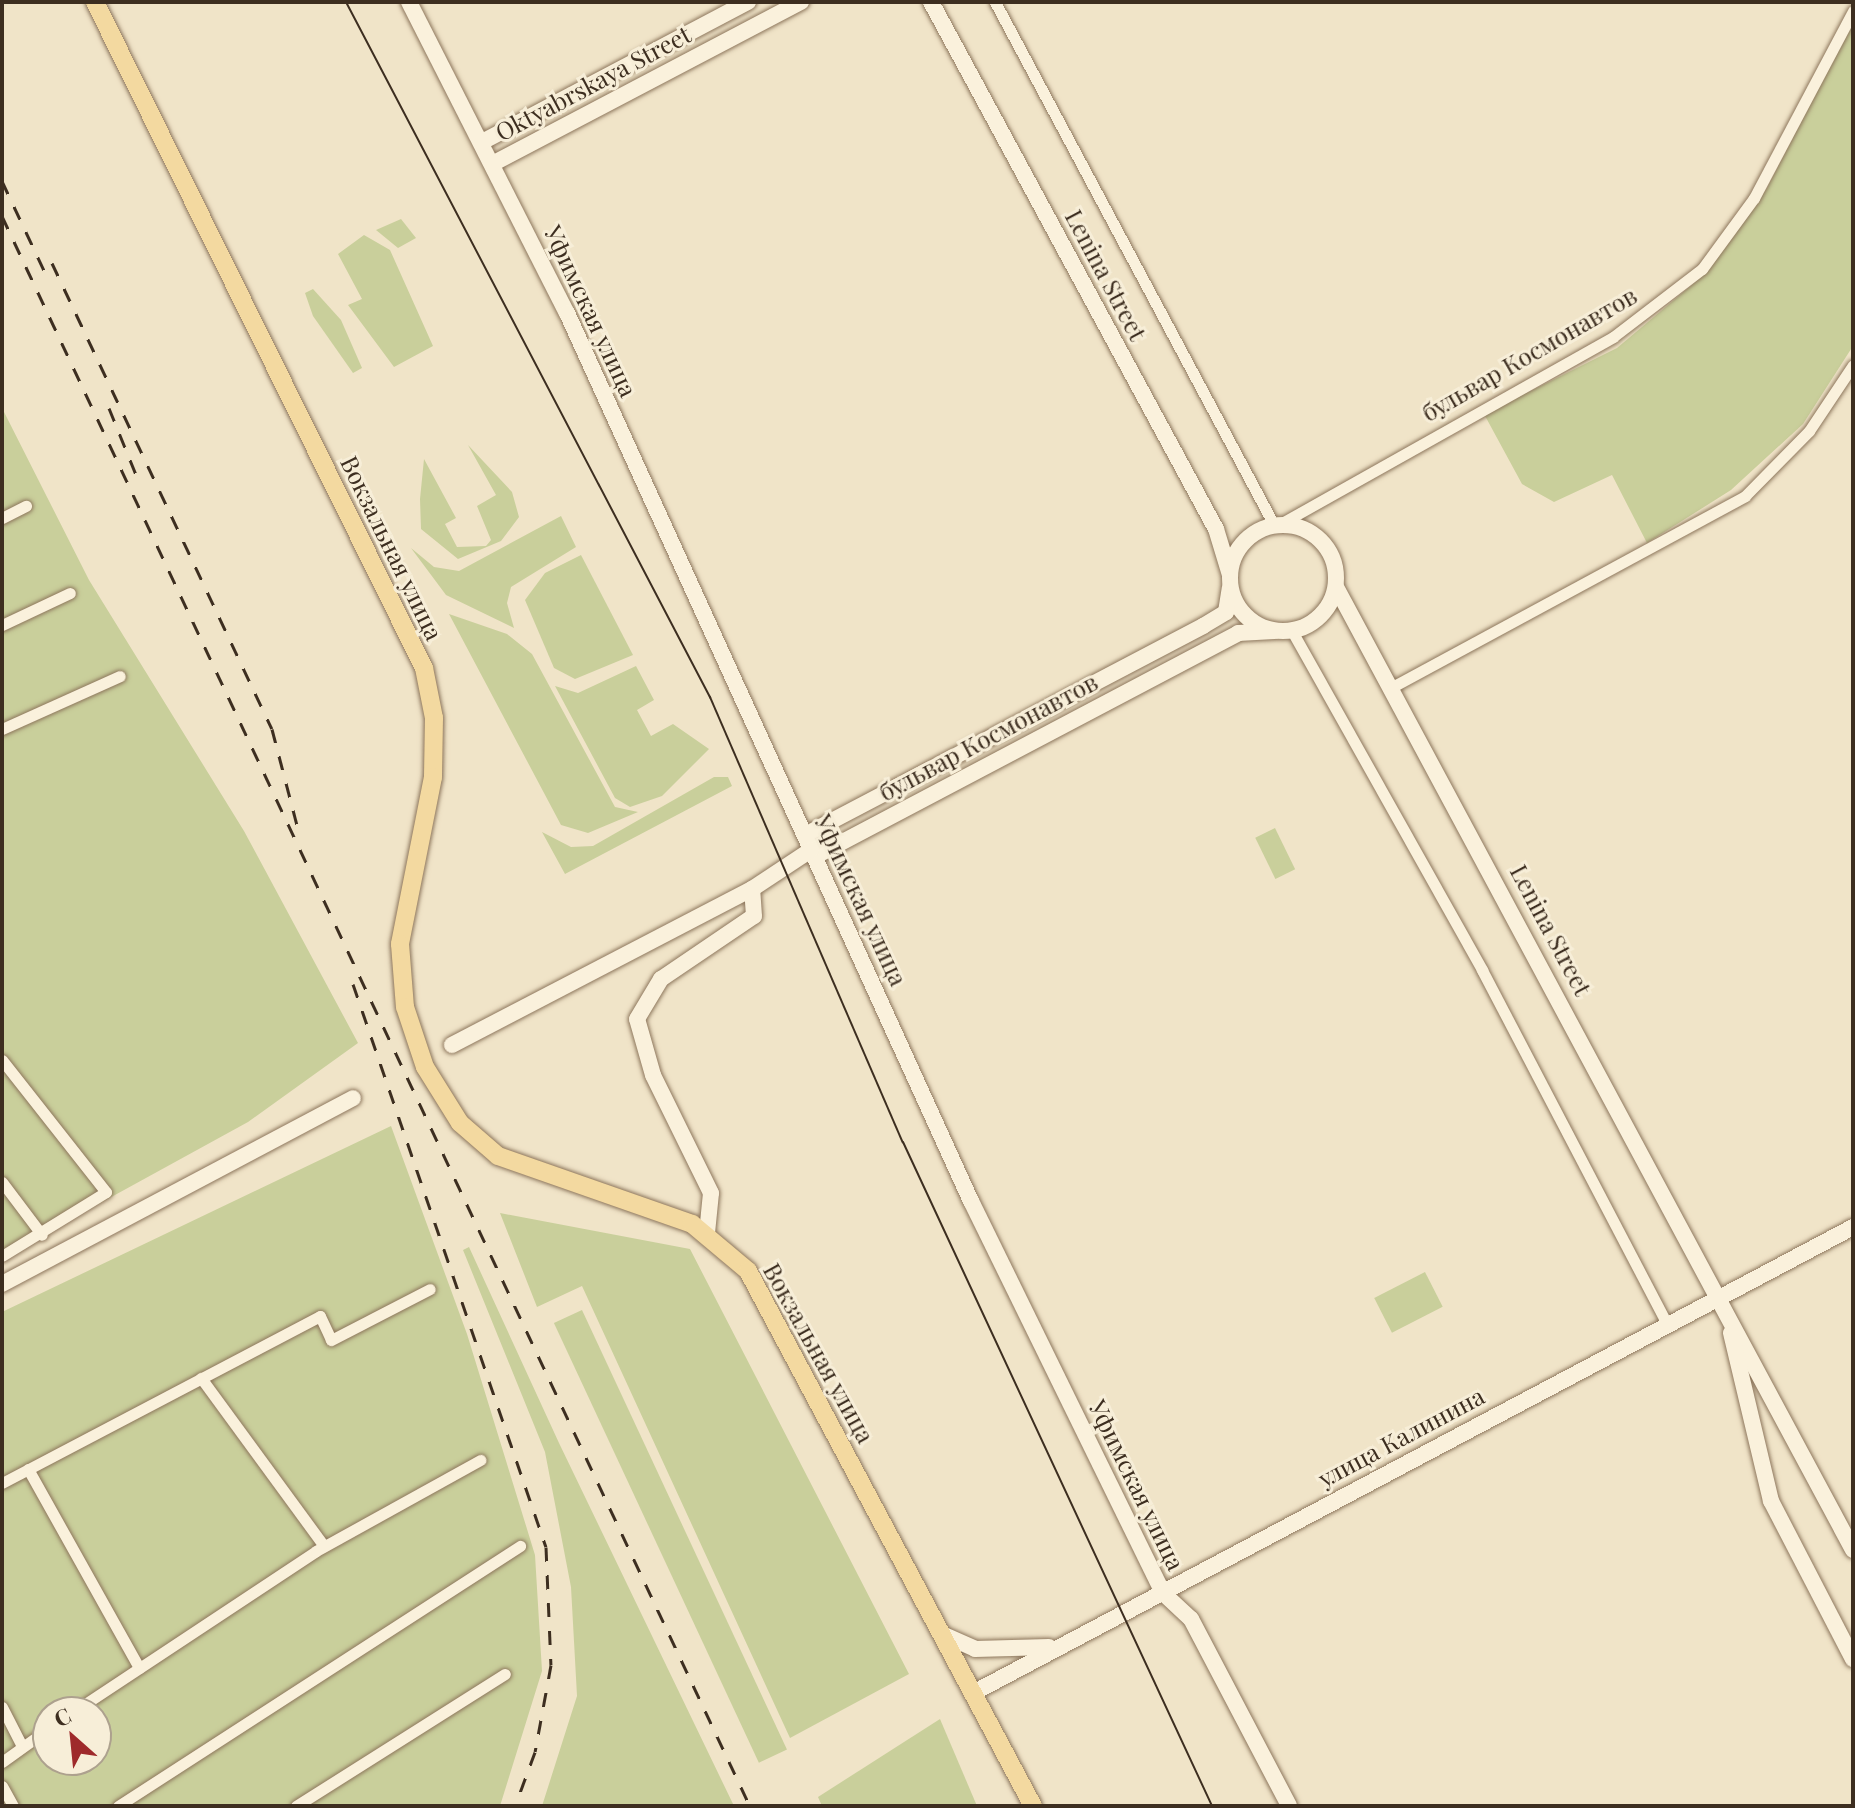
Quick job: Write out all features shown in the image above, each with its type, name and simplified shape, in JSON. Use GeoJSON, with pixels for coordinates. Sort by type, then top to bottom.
{"type":"FeatureCollection","features":[{"type":"Feature","properties":{"kind":"main road","name":"Вокзальная улица"},"geometry":{"type":"LineString","coordinates":[[95,2],[424,668],[434,718],[433,777],[400,954],[405,1007],[425,1067],[460,1123],[498,1156],[707,1233],[734,1255],[766,1300],[1033,1806]]}},
{"type":"Feature","properties":{"kind":"street","name":"Уфимская улица"},"geometry":{"type":"LineString","coordinates":[[409,2],[494,163],[971,1201],[1163,1593],[1191,1619],[1289,1806]]}},
{"type":"Feature","properties":{"kind":"street","name":"Oktyabrskaya Street"},"geometry":{"type":"LineString","coordinates":[[482,142],[748,2]]}},
{"type":"Feature","properties":{"kind":"street","name":"Oktyabrskaya Street"},"geometry":{"type":"LineString","coordinates":[[494,163],[801,2]]}},
{"type":"Feature","properties":{"kind":"street","name":"Lenina Street"},"geometry":{"type":"LineString","coordinates":[[931,2],[1216,529],[1230,582],[1245,616],[1274,631]]}},
{"type":"Feature","properties":{"kind":"street","name":"Lenina Street"},"geometry":{"type":"LineString","coordinates":[[995,2],[1277,525]]}},
{"type":"Feature","properties":{"kind":"street","name":"бульвар Космонавтов"},"geometry":{"type":"LineString","coordinates":[[1277,525],[1613,337],[1702,269],[1754,198],[1853,11]]}},
{"type":"Feature","properties":{"kind":"street"},"geometry":{"type":"LineString","coordinates":[[701,26],[713,47]]}},
{"type":"Feature","properties":{"kind":"street"},"geometry":{"type":"LineString","coordinates":[[1394,686],[1745,496],[1809,431],[1853,365]]}},
{"type":"Feature","properties":{"kind":"street"},"geometry":{"type":"LineString","coordinates":[[2,518],[26,506]]}},
{"type":"Feature","properties":{"kind":"street"},"geometry":{"type":"LineString","coordinates":[[1216,529],[1246,539],[1277,525],[1323,542],[1336,587],[1322,615]]}},
{"type":"Feature","properties":{"kind":"street"},"geometry":{"type":"LineString","coordinates":[[1230,582],[1246,539]]}},
{"type":"Feature","properties":{"kind":"street","name":"бульвар Космонавтов"},"geometry":{"type":"LineString","coordinates":[[452,1045],[752,889],[810,847],[1203,626],[1226,612],[1230,582]]}},
{"type":"Feature","properties":{"kind":"street","name":"Lenina Street"},"geometry":{"type":"LineString","coordinates":[[1336,587],[1394,686],[1853,1550]]}},
{"type":"Feature","properties":{"kind":"street"},"geometry":{"type":"LineString","coordinates":[[2,625],[70,593]]}},
{"type":"Feature","properties":{"kind":"street"},"geometry":{"type":"LineString","coordinates":[[1274,631],[1292,631],[1322,615],[1356,618]]}},
{"type":"Feature","properties":{"kind":"street","name":"бульвар Космонавтов"},"geometry":{"type":"LineString","coordinates":[[810,847],[1238,633],[1274,631]]}},
{"type":"Feature","properties":{"kind":"street"},"geometry":{"type":"LineString","coordinates":[[1292,631],[1482,970],[1667,1324]]}},
{"type":"Feature","properties":{"kind":"street"},"geometry":{"type":"LineString","coordinates":[[2,729],[120,676]]}},
{"type":"Feature","properties":{"kind":"street"},"geometry":{"type":"LineString","coordinates":[[707,1233],[714,1213],[711,1193],[653,1075],[637,1019],[661,979],[754,916],[752,889]]}},
{"type":"Feature","properties":{"kind":"street"},"geometry":{"type":"LineString","coordinates":[[2,1060],[106,1192],[42,1235],[2,1256]]}},
{"type":"Feature","properties":{"kind":"street"},"geometry":{"type":"LineString","coordinates":[[2,1284],[353,1098]]}},
{"type":"Feature","properties":{"kind":"street"},"geometry":{"type":"LineString","coordinates":[[2,1182],[42,1235]]}},
{"type":"Feature","properties":{"kind":"street","name":"улица Калинина"},"geometry":{"type":"LineString","coordinates":[[973,1693],[1853,1227]]}},
{"type":"Feature","properties":{"kind":"street"},"geometry":{"type":"LineString","coordinates":[[2,1483],[320,1316],[331,1340],[430,1289]]}},
{"type":"Feature","properties":{"kind":"street","name":"Lenina Street"},"geometry":{"type":"LineString","coordinates":[[1718,1297],[1771,1501],[1853,1659]]}},
{"type":"Feature","properties":{"kind":"street"},"geometry":{"type":"LineString","coordinates":[[201,1378],[324,1546]]}},
{"type":"Feature","properties":{"kind":"street"},"geometry":{"type":"LineString","coordinates":[[97,1696],[324,1546],[480,1460]]}},
{"type":"Feature","properties":{"kind":"street"},"geometry":{"type":"LineString","coordinates":[[28,1469],[139,1668]]}},
{"type":"Feature","properties":{"kind":"street"},"geometry":{"type":"LineString","coordinates":[[118,1806],[520,1546]]}},
{"type":"Feature","properties":{"kind":"street"},"geometry":{"type":"LineString","coordinates":[[942,1634],[975,1649],[1059,1647]]}},
{"type":"Feature","properties":{"kind":"street"},"geometry":{"type":"LineString","coordinates":[[296,1806],[505,1674]]}},
{"type":"Feature","properties":{"kind":"street"},"geometry":{"type":"LineString","coordinates":[[2,1707],[22,1746]]}},
{"type":"Feature","properties":{"kind":"street"},"geometry":{"type":"LineString","coordinates":[[2,1762],[32,1739]]}},
{"type":"Feature","properties":{"kind":"street"},"geometry":{"type":"LineString","coordinates":[[2,1786],[13,1806]]}},
{"type":"Feature","properties":{"kind":"green space"},"geometry":{"type":"Polygon","coordinates":[[[1853,20],[1853,346],[1803,424],[1731,490],[1647,543],[1612,475],[1554,502],[1522,484],[1484,414],[1617,348],[1693,284],[1767,188],[1853,20]]]}},
{"type":"Feature","properties":{"kind":"green space"},"geometry":{"type":"Polygon","coordinates":[[[401,219],[416,238],[398,248],[376,230],[401,219]]]}},
{"type":"Feature","properties":{"kind":"green space"},"geometry":{"type":"Polygon","coordinates":[[[364,235],[390,250],[433,346],[394,367],[348,305],[362,299],[338,254],[364,235]]]}},
{"type":"Feature","properties":{"kind":"green space"},"geometry":{"type":"Polygon","coordinates":[[[313,289],[341,320],[362,368],[353,373],[313,316],[305,293],[313,289]]]}},
{"type":"Feature","properties":{"kind":"green space"},"geometry":{"type":"Polygon","coordinates":[[[2,408],[89,580],[244,831],[358,1043],[248,1122],[2,1257],[2,408]]]}},
{"type":"Feature","properties":{"kind":"green space"},"geometry":{"type":"Polygon","coordinates":[[[468,445],[512,492],[519,517],[501,541],[458,559],[421,529],[420,499],[424,459],[456,518],[445,524],[457,547],[486,546],[491,540],[477,506],[496,495],[468,445]]]}},
{"type":"Feature","properties":{"kind":"green space"},"geometry":{"type":"Polygon","coordinates":[[[561,516],[576,547],[511,587],[507,603],[514,628],[446,595],[411,548],[434,567],[459,571],[561,516]]]}},
{"type":"Feature","properties":{"kind":"green space"},"geometry":{"type":"Polygon","coordinates":[[[581,555],[633,655],[575,679],[554,668],[525,600],[545,573],[581,555]]]}},
{"type":"Feature","properties":{"kind":"green space"},"geometry":{"type":"Polygon","coordinates":[[[449,614],[507,634],[532,654],[615,807],[638,812],[588,833],[561,825],[449,614]]]}},
{"type":"Feature","properties":{"kind":"green space"},"geometry":{"type":"Polygon","coordinates":[[[636,666],[654,700],[637,710],[651,736],[673,724],[709,749],[662,796],[630,807],[615,798],[555,686],[578,693],[636,666]]]}},
{"type":"Feature","properties":{"kind":"green space"},"geometry":{"type":"Polygon","coordinates":[[[714,777],[728,777],[732,786],[565,874],[542,832],[571,847],[593,846],[714,777]]]}},
{"type":"Feature","properties":{"kind":"green space"},"geometry":{"type":"Polygon","coordinates":[[[1275,828],[1295,869],[1275,879],[1255,838],[1275,828]]]}},
{"type":"Feature","properties":{"kind":"green space"},"geometry":{"type":"Polygon","coordinates":[[[391,1126],[467,1334],[535,1555],[542,1671],[500,1806],[2,1806],[2,1312],[391,1126]]]}},
{"type":"Feature","properties":{"kind":"green space"},"geometry":{"type":"Polygon","coordinates":[[[500,1213],[690,1249],[909,1674],[790,1738],[582,1286],[537,1307],[500,1213]]]}},
{"type":"Feature","properties":{"kind":"green space"},"geometry":{"type":"Polygon","coordinates":[[[469,1247],[559,1443],[734,1806],[542,1806],[577,1696],[571,1587],[545,1452],[463,1250],[469,1247]]]}},
{"type":"Feature","properties":{"kind":"green space"},"geometry":{"type":"Polygon","coordinates":[[[1425,1272],[1443,1307],[1392,1333],[1374,1298],[1425,1272]]]}},
{"type":"Feature","properties":{"kind":"green space"},"geometry":{"type":"Polygon","coordinates":[[[582,1310],[787,1750],[759,1763],[554,1323],[582,1310]]]}},
{"type":"Feature","properties":{"kind":"green space"},"geometry":{"type":"Polygon","coordinates":[[[940,1719],[977,1806],[822,1806],[818,1797],[940,1719]]]}},
{"type":"Feature","properties":{"kind":"tram line"},"geometry":{"type":"LineString","coordinates":[[346,2],[710,697],[903,1142],[1212,1806]]}},
{"type":"Feature","properties":{"kind":"railway"},"geometry":{"type":"LineString","coordinates":[[2,181],[49,281]]}},
{"type":"Feature","properties":{"kind":"railway"},"geometry":{"type":"LineString","coordinates":[[2,216],[750,1806]]}},
{"type":"Feature","properties":{"kind":"railway"},"geometry":{"type":"LineString","coordinates":[[52,263],[272,729],[297,825]]}},
{"type":"Feature","properties":{"kind":"railway"},"geometry":{"type":"LineString","coordinates":[[109,408],[139,482]]}},
{"type":"Feature","properties":{"kind":"railway"},"geometry":{"type":"LineString","coordinates":[[353,984],[546,1547],[551,1665],[535,1752],[515,1806]]}}]}
